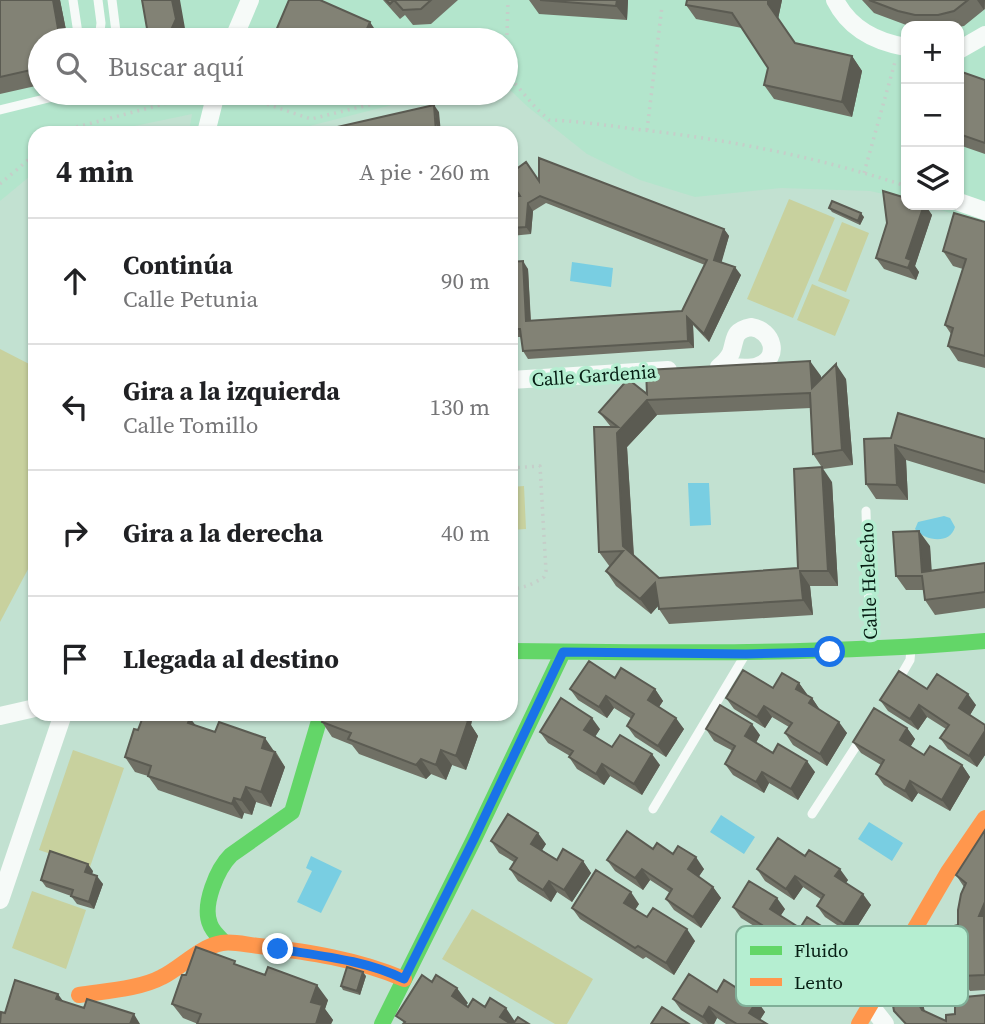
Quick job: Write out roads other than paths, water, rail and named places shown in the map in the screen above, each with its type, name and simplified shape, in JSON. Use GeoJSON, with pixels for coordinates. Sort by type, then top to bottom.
{"type":"FeatureCollection","features":[{"type":"Feature","properties":{"kind":"street"},"geometry":{"type":"LineString","coordinates":[[237,28],[250,0]]}},
{"type":"Feature","properties":{"kind":"street"},"geometry":{"type":"LineString","coordinates":[[835,0],[842,13],[863,33],[901,46]]}},
{"type":"Feature","properties":{"kind":"street"},"geometry":{"type":"LineString","coordinates":[[964,47],[985,35]]}},
{"type":"Feature","properties":{"kind":"street"},"geometry":{"type":"LineString","coordinates":[[208,126],[213,105]]}},
{"type":"Feature","properties":{"kind":"street"},"geometry":{"type":"LineString","coordinates":[[964,204],[985,211]]}},
{"type":"Feature","properties":{"kind":"street","name":"Calle Gardenia"},"geometry":{"type":"LineString","coordinates":[[518,380],[705,368]]}},
{"type":"Feature","properties":{"kind":"street"},"geometry":{"type":"LineString","coordinates":[[518,651],[746,654],[870,650],[985,641]]}},
{"type":"Feature","properties":{"kind":"street"},"geometry":{"type":"LineString","coordinates":[[382,1024],[563,652]]}},
{"type":"Feature","properties":{"kind":"street"},"geometry":{"type":"LineString","coordinates":[[0,716],[28,710]]}},
{"type":"Feature","properties":{"kind":"street"},"geometry":{"type":"LineString","coordinates":[[0,900],[61,721]]}},
{"type":"Feature","properties":{"kind":"street"},"geometry":{"type":"LineString","coordinates":[[224,942],[210,926],[206,909],[218,873],[231,855],[292,812],[319,721]]}},
{"type":"Feature","properties":{"kind":"street"},"geometry":{"type":"LineString","coordinates":[[916,926],[948,872],[985,818]]}},
{"type":"Feature","properties":{"kind":"street"},"geometry":{"type":"LineString","coordinates":[[79,995],[134,986],[161,978],[207,947],[224,942],[352,960],[389,971],[404,979]]}},
{"type":"Feature","properties":{"kind":"street"},"geometry":{"type":"LineString","coordinates":[[859,1024],[869,1006]]}},
{"type":"Feature","properties":{"kind":"street"},"geometry":{"type":"LineString","coordinates":[[871,1006],[885,1024]]}},
{"type":"Feature","properties":{"kind":"lane"},"geometry":{"type":"LineString","coordinates":[[73,0],[77,28]]}},
{"type":"Feature","properties":{"kind":"lane"},"geometry":{"type":"LineString","coordinates":[[98,0],[100,28]]}},
{"type":"Feature","properties":{"kind":"lane"},"geometry":{"type":"LineString","coordinates":[[112,0],[116,28]]}},
{"type":"Feature","properties":{"kind":"lane"},"geometry":{"type":"LineString","coordinates":[[0,110],[28,103]]}},
{"type":"Feature","properties":{"kind":"lane","name":"Calle Helecho"},"geometry":{"type":"LineString","coordinates":[[866,512],[870,650]]}},
{"type":"Feature","properties":{"kind":"lane"},"geometry":{"type":"LineString","coordinates":[[887,698],[910,660],[911,647]]}},
{"type":"Feature","properties":{"kind":"lane"},"geometry":{"type":"LineString","coordinates":[[653,809],[746,654]]}},
{"type":"Feature","properties":{"kind":"lane"},"geometry":{"type":"LineString","coordinates":[[812,814],[864,733]]}},
{"type":"Feature","properties":{"kind":"water"},"geometry":{"type":"Polygon","coordinates":[[[572,262],[613,268],[611,287],[570,281],[572,262]]]}},
{"type":"Feature","properties":{"kind":"water"},"geometry":{"type":"Polygon","coordinates":[[[688,483],[709,483],[711,525],[690,526],[688,483]]]}},
{"type":"Feature","properties":{"kind":"water"},"geometry":{"type":"Polygon","coordinates":[[[944,516],[950,518],[955,527],[948,537],[931,538],[915,529],[918,522],[944,516]]]}},
{"type":"Feature","properties":{"kind":"water"},"geometry":{"type":"Polygon","coordinates":[[[721,815],[755,837],[744,854],[710,832],[721,815]]]}},
{"type":"Feature","properties":{"kind":"water"},"geometry":{"type":"Polygon","coordinates":[[[869,822],[903,843],[892,861],[858,839],[869,822]]]}},
{"type":"Feature","properties":{"kind":"water"},"geometry":{"type":"Polygon","coordinates":[[[311,856],[342,871],[321,913],[297,902],[312,871],[306,868],[311,856]]]}}]}
